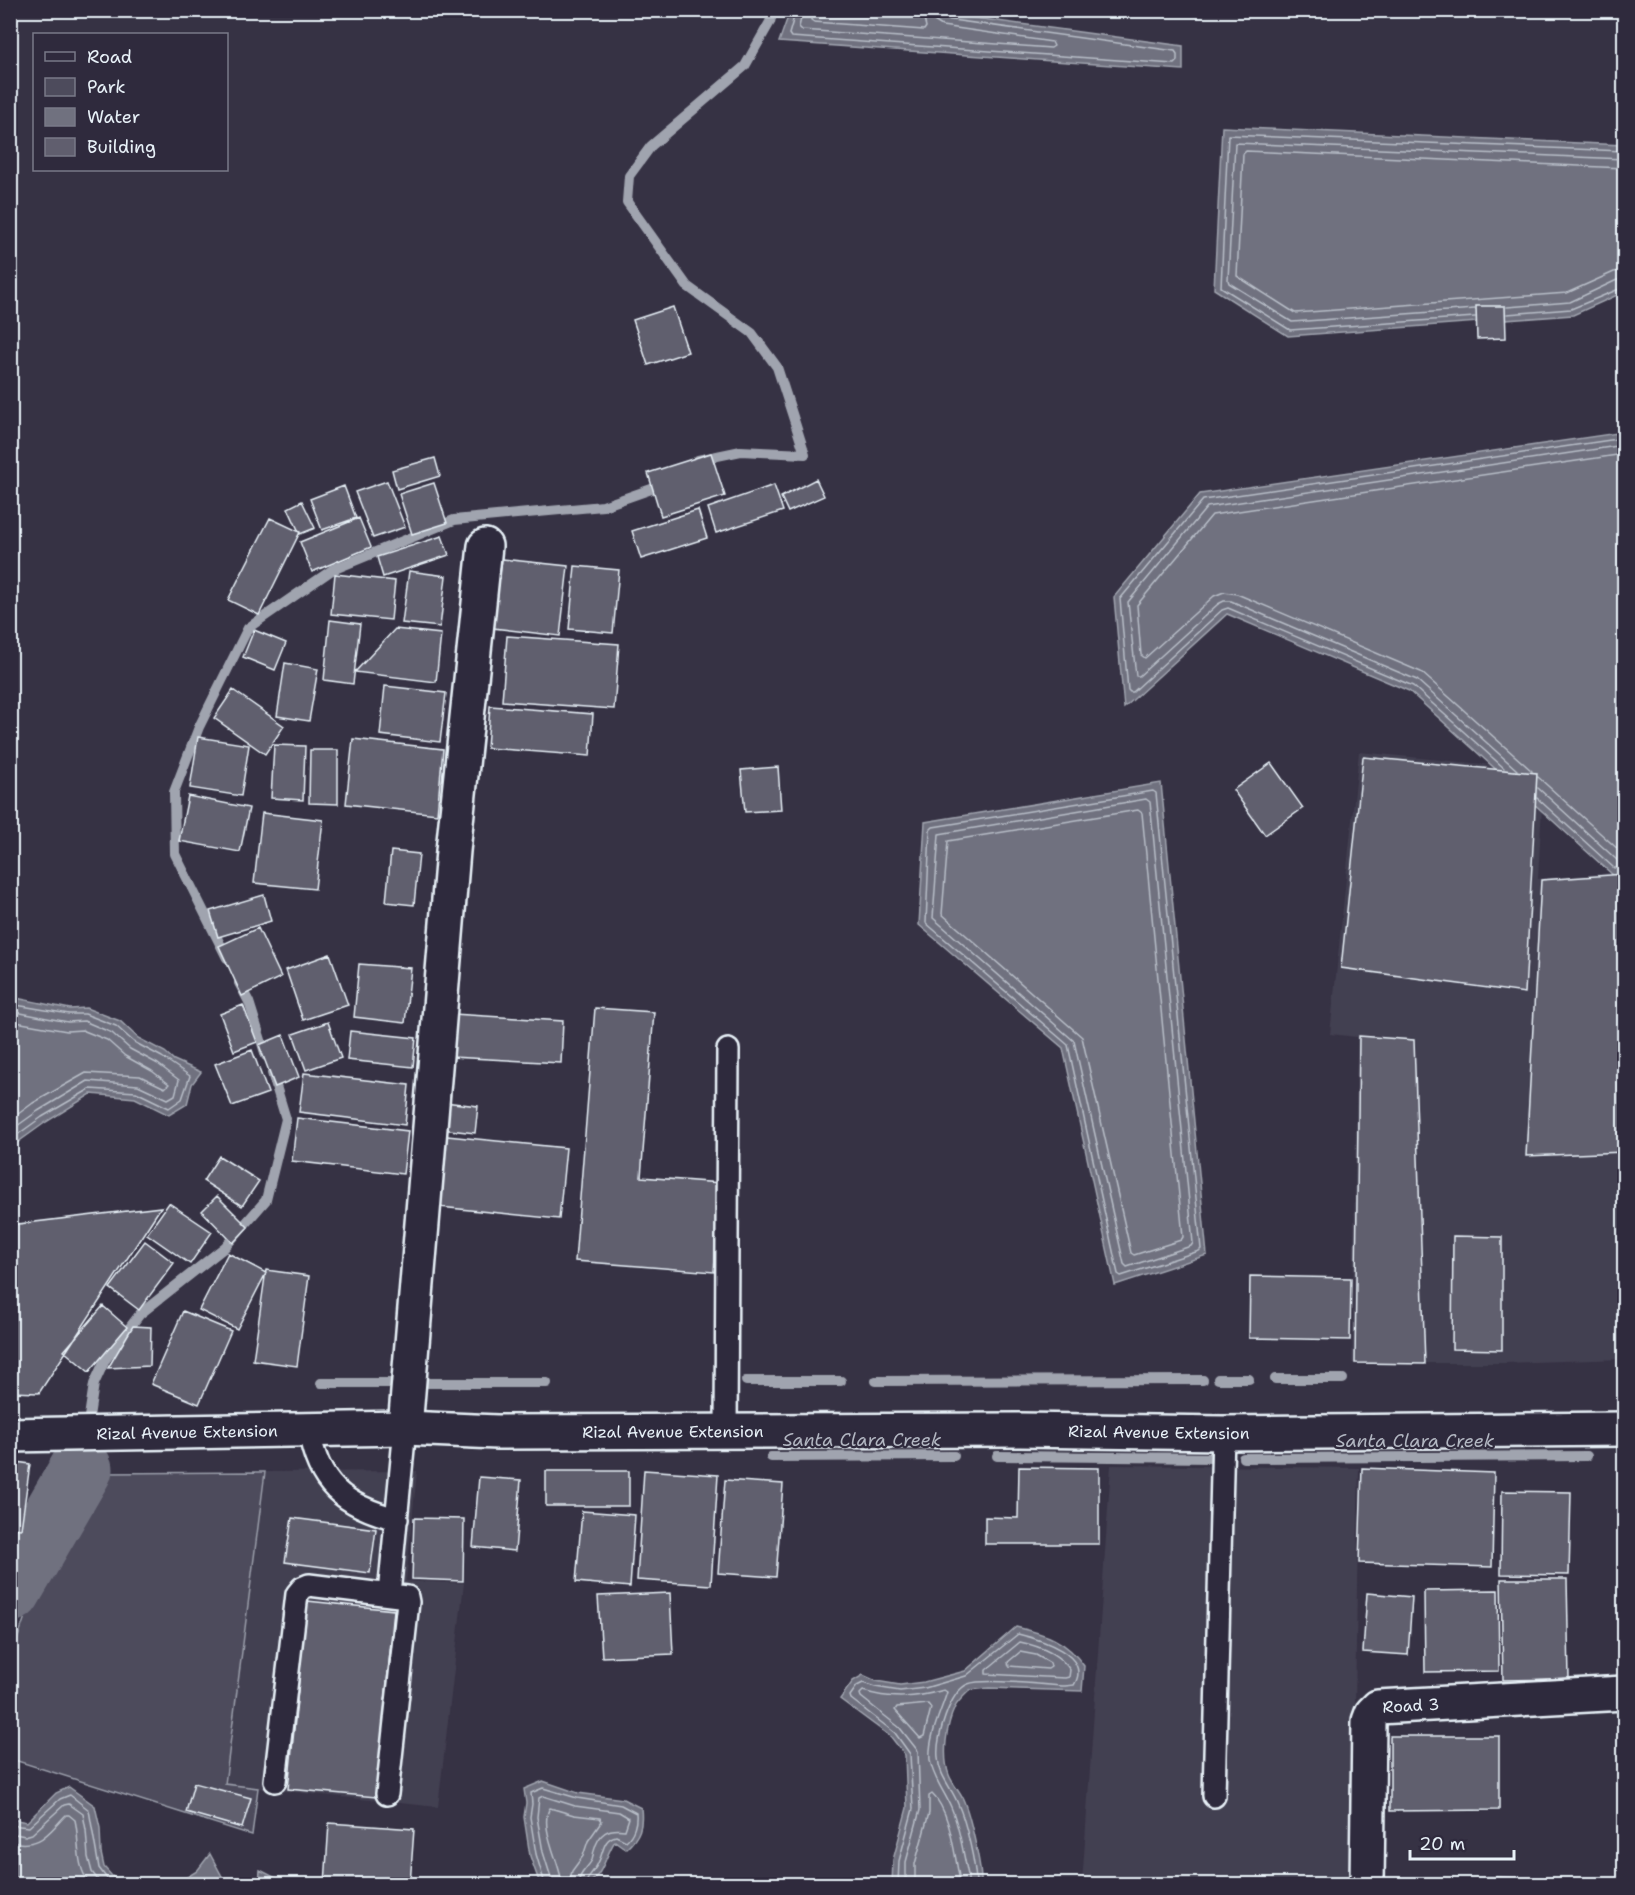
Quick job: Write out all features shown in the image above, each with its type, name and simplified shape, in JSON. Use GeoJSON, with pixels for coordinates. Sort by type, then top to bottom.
{"type":"FeatureCollection","features":[{"type":"Feature","properties":{"kind":"main road"},"geometry":{"type":"LineString","coordinates":[[405,1428],[453,851],[485,546]]}},
{"type":"Feature","properties":{"kind":"main road","name":"Rizal Avenue Extension"},"geometry":{"type":"LineString","coordinates":[[20,1435],[405,1428],[497,1432],[1223,1433],[1624,1430]]}},
{"type":"Feature","properties":{"kind":"main road","name":"Road 3"},"geometry":{"type":"LineString","coordinates":[[1367,1884],[1369,1721],[1371,1713],[1378,1707],[1624,1693]]}},
{"type":"Feature","properties":{"kind":"lane"},"geometry":{"type":"LineString","coordinates":[[726,1432],[728,1050]]}},
{"type":"Feature","properties":{"kind":"lane"},"geometry":{"type":"LineString","coordinates":[[389,1594],[405,1428]]}},
{"type":"Feature","properties":{"kind":"lane"},"geometry":{"type":"LineString","coordinates":[[309,1429],[312,1451],[318,1467],[334,1489],[357,1506],[397,1519]]}},
{"type":"Feature","properties":{"kind":"lane"},"geometry":{"type":"LineString","coordinates":[[1214,1796],[1223,1433]]}},
{"type":"Feature","properties":{"kind":"lane"},"geometry":{"type":"LineString","coordinates":[[275,1781],[297,1594],[309,1585],[389,1594],[407,1597],[408,1602],[387,1794]]}},
{"type":"Feature","properties":{"kind":"shaded area"},"geometry":{"type":"Polygon","coordinates":[[[1359,752],[1544,770],[1538,879],[1624,872],[1624,1359],[1505,1363],[1352,1363],[1357,1037],[1330,1034],[1359,752]]]}},
{"type":"Feature","properties":{"kind":"shaded area"},"geometry":{"type":"Polygon","coordinates":[[[1111,1465],[1359,1468],[1352,1884],[1082,1884],[1111,1465]]]}},
{"type":"Feature","properties":{"kind":"shaded area"},"geometry":{"type":"Polygon","coordinates":[[[417,1471],[406,1581],[464,1583],[438,1807],[225,1785],[265,1472],[417,1471]]]}},
{"type":"Feature","properties":{"kind":"green space"},"geometry":{"type":"Polygon","coordinates":[[[265,1472],[225,1784],[258,1788],[252,1835],[11,1759],[11,1658],[37,1581],[101,1473],[265,1472]]]}},
{"type":"Feature","properties":{"kind":"water"},"geometry":{"type":"Polygon","coordinates":[[[790,11],[924,11],[1183,46],[1183,70],[779,42],[790,11]]]}},
{"type":"Feature","properties":{"kind":"water"},"geometry":{"type":"Polygon","coordinates":[[[1222,127],[1624,145],[1624,292],[1573,315],[1288,336],[1214,289],[1222,127]]]}},
{"type":"Feature","properties":{"kind":"water"},"geometry":{"type":"Polygon","coordinates":[[[1624,432],[1624,874],[1613,875],[1409,691],[1227,614],[1124,708],[1114,597],[1200,494],[1624,432]]]}},
{"type":"Feature","properties":{"kind":"water"},"geometry":{"type":"Polygon","coordinates":[[[1161,783],[1207,1255],[1115,1285],[1063,1048],[919,925],[925,822],[1161,783]]]}},
{"type":"Feature","properties":{"kind":"water"},"geometry":{"type":"Polygon","coordinates":[[[11,997],[70,1009],[86,1008],[120,1021],[138,1038],[165,1052],[174,1060],[201,1072],[192,1084],[187,1104],[169,1115],[135,1098],[91,1094],[11,1147],[11,997]]]}},
{"type":"Feature","properties":{"kind":"water"},"geometry":{"type":"Polygon","coordinates":[[[1016,1627],[1055,1639],[1070,1650],[1084,1666],[1082,1691],[989,1688],[970,1690],[964,1696],[955,1707],[949,1723],[946,1759],[949,1775],[963,1799],[969,1817],[978,1854],[981,1884],[892,1884],[893,1860],[907,1808],[905,1755],[891,1737],[840,1699],[853,1681],[863,1675],[876,1681],[900,1685],[924,1682],[965,1671],[1016,1627]]]}},
{"type":"Feature","properties":{"kind":"water"},"geometry":{"type":"Polygon","coordinates":[[[543,1781],[578,1793],[623,1799],[641,1808],[641,1826],[635,1840],[626,1849],[615,1841],[598,1875],[588,1884],[540,1884],[530,1856],[524,1817],[526,1803],[524,1789],[543,1781]]]}},
{"type":"Feature","properties":{"kind":"water"},"geometry":{"type":"Polygon","coordinates":[[[69,1787],[95,1806],[104,1867],[119,1884],[11,1884],[11,1819],[27,1822],[56,1793],[69,1787]]]}},
{"type":"Feature","properties":{"kind":"water"},"geometry":{"type":"Polygon","coordinates":[[[210,1854],[224,1884],[176,1884],[197,1871],[210,1854]]]}},
{"type":"Feature","properties":{"kind":"water"},"geometry":{"type":"Polygon","coordinates":[[[260,1870],[276,1878],[280,1884],[259,1884],[260,1870]]]}},
{"type":"Feature","properties":{"kind":"building"},"geometry":{"type":"Polygon","coordinates":[[[1476,306],[1505,306],[1506,338],[1477,339],[1476,306]]]}},
{"type":"Feature","properties":{"kind":"building"},"geometry":{"type":"Polygon","coordinates":[[[673,307],[688,352],[648,365],[633,320],[673,307]]]}},
{"type":"Feature","properties":{"kind":"building"},"geometry":{"type":"Polygon","coordinates":[[[711,453],[725,496],[661,516],[648,473],[711,453]]]}},
{"type":"Feature","properties":{"kind":"building"},"geometry":{"type":"Polygon","coordinates":[[[435,458],[440,476],[397,489],[392,470],[435,458]]]}},
{"type":"Feature","properties":{"kind":"building"},"geometry":{"type":"Polygon","coordinates":[[[816,479],[824,496],[788,512],[781,497],[816,479]]]}},
{"type":"Feature","properties":{"kind":"building"},"geometry":{"type":"Polygon","coordinates":[[[387,481],[405,527],[373,538],[355,492],[387,481]]]}},
{"type":"Feature","properties":{"kind":"building"},"geometry":{"type":"Polygon","coordinates":[[[434,483],[447,523],[412,534],[399,494],[434,483]]]}},
{"type":"Feature","properties":{"kind":"building"},"geometry":{"type":"Polygon","coordinates":[[[774,485],[783,511],[716,533],[708,508],[774,485]]]}},
{"type":"Feature","properties":{"kind":"building"},"geometry":{"type":"Polygon","coordinates":[[[344,486],[356,518],[322,530],[310,499],[344,486]]]}},
{"type":"Feature","properties":{"kind":"building"},"geometry":{"type":"Polygon","coordinates":[[[302,501],[315,528],[300,534],[288,508],[302,501]]]}},
{"type":"Feature","properties":{"kind":"building"},"geometry":{"type":"Polygon","coordinates":[[[698,510],[707,538],[641,559],[632,531],[698,510]]]}},
{"type":"Feature","properties":{"kind":"building"},"geometry":{"type":"Polygon","coordinates":[[[270,518],[300,532],[259,615],[228,600],[270,518]]]}},
{"type":"Feature","properties":{"kind":"building"},"geometry":{"type":"Polygon","coordinates":[[[359,518],[371,547],[312,572],[300,542],[359,518]]]}},
{"type":"Feature","properties":{"kind":"building"},"geometry":{"type":"Polygon","coordinates":[[[442,536],[449,555],[383,577],[377,557],[442,536]]]}},
{"type":"Feature","properties":{"kind":"building"},"geometry":{"type":"Polygon","coordinates":[[[502,559],[568,566],[560,636],[493,628],[502,559]]]}},
{"type":"Feature","properties":{"kind":"building"},"geometry":{"type":"Polygon","coordinates":[[[575,566],[619,570],[613,633],[569,629],[575,566]]]}},
{"type":"Feature","properties":{"kind":"building"},"geometry":{"type":"Polygon","coordinates":[[[409,571],[446,576],[440,627],[402,623],[409,571]]]}},
{"type":"Feature","properties":{"kind":"building"},"geometry":{"type":"Polygon","coordinates":[[[335,574],[395,581],[391,620],[331,614],[335,574]]]}},
{"type":"Feature","properties":{"kind":"building"},"geometry":{"type":"Polygon","coordinates":[[[330,620],[360,624],[353,684],[324,680],[330,620]]]}},
{"type":"Feature","properties":{"kind":"building"},"geometry":{"type":"Polygon","coordinates":[[[395,629],[441,634],[436,682],[355,672],[395,629]]]}},
{"type":"Feature","properties":{"kind":"building"},"geometry":{"type":"Polygon","coordinates":[[[254,630],[286,643],[275,670],[243,657],[254,630]]]}},
{"type":"Feature","properties":{"kind":"building"},"geometry":{"type":"Polygon","coordinates":[[[507,636],[619,644],[614,709],[502,701],[507,636]]]}},
{"type":"Feature","properties":{"kind":"building"},"geometry":{"type":"Polygon","coordinates":[[[285,663],[318,669],[309,721],[277,716],[285,663]]]}},
{"type":"Feature","properties":{"kind":"building"},"geometry":{"type":"Polygon","coordinates":[[[385,686],[446,693],[440,742],[380,735],[385,686]]]}},
{"type":"Feature","properties":{"kind":"building"},"geometry":{"type":"Polygon","coordinates":[[[233,690],[284,726],[265,754],[214,718],[233,690]]]}},
{"type":"Feature","properties":{"kind":"building"},"geometry":{"type":"Polygon","coordinates":[[[490,706],[593,714],[590,756],[487,748],[490,706]]]}},
{"type":"Feature","properties":{"kind":"building"},"geometry":{"type":"Polygon","coordinates":[[[198,737],[249,745],[241,796],[190,788],[198,737]]]}},
{"type":"Feature","properties":{"kind":"building"},"geometry":{"type":"Polygon","coordinates":[[[353,739],[443,749],[437,814],[346,804],[353,739]]]}},
{"type":"Feature","properties":{"kind":"building"},"geometry":{"type":"Polygon","coordinates":[[[274,745],[305,746],[303,800],[271,798],[274,745]]]}},
{"type":"Feature","properties":{"kind":"building"},"geometry":{"type":"Polygon","coordinates":[[[310,750],[338,750],[338,804],[309,803],[310,750]]]}},
{"type":"Feature","properties":{"kind":"building"},"geometry":{"type":"Polygon","coordinates":[[[1363,757],[1537,773],[1525,993],[1341,968],[1363,757]]]}},
{"type":"Feature","properties":{"kind":"building"},"geometry":{"type":"Polygon","coordinates":[[[1271,763],[1303,808],[1265,835],[1233,790],[1271,763]]]}},
{"type":"Feature","properties":{"kind":"building"},"geometry":{"type":"Polygon","coordinates":[[[778,767],[781,810],[745,812],[741,770],[778,767]]]}},
{"type":"Feature","properties":{"kind":"building"},"geometry":{"type":"Polygon","coordinates":[[[188,796],[249,808],[240,852],[179,841],[188,796]]]}},
{"type":"Feature","properties":{"kind":"building"},"geometry":{"type":"Polygon","coordinates":[[[262,813],[323,820],[315,889],[254,883],[262,813]]]}},
{"type":"Feature","properties":{"kind":"building"},"geometry":{"type":"Polygon","coordinates":[[[391,851],[419,854],[414,905],[386,902],[391,851]]]}},
{"type":"Feature","properties":{"kind":"building"},"geometry":{"type":"Polygon","coordinates":[[[1624,874],[1624,1152],[1526,1156],[1541,880],[1624,874]]]}},
{"type":"Feature","properties":{"kind":"building"},"geometry":{"type":"Polygon","coordinates":[[[264,895],[271,921],[218,937],[210,911],[264,895]]]}},
{"type":"Feature","properties":{"kind":"building"},"geometry":{"type":"Polygon","coordinates":[[[258,928],[281,977],[242,996],[219,946],[258,928]]]}},
{"type":"Feature","properties":{"kind":"building"},"geometry":{"type":"Polygon","coordinates":[[[330,954],[348,1005],[303,1020],[286,970],[330,954]]]}},
{"type":"Feature","properties":{"kind":"building"},"geometry":{"type":"Polygon","coordinates":[[[359,964],[411,968],[405,1023],[354,1017],[359,964]]]}},
{"type":"Feature","properties":{"kind":"building"},"geometry":{"type":"Polygon","coordinates":[[[243,1005],[257,1042],[234,1051],[220,1014],[243,1005]]]}},
{"type":"Feature","properties":{"kind":"building"},"geometry":{"type":"Polygon","coordinates":[[[595,1008],[654,1012],[641,1177],[721,1183],[714,1272],[575,1261],[595,1008]]]}},
{"type":"Feature","properties":{"kind":"building"},"geometry":{"type":"Polygon","coordinates":[[[453,1014],[563,1021],[561,1063],[451,1057],[453,1014]]]}},
{"type":"Feature","properties":{"kind":"building"},"geometry":{"type":"Polygon","coordinates":[[[328,1022],[341,1058],[306,1070],[293,1034],[328,1022]]]}},
{"type":"Feature","properties":{"kind":"building"},"geometry":{"type":"Polygon","coordinates":[[[350,1031],[416,1038],[413,1067],[347,1060],[350,1031]]]}},
{"type":"Feature","properties":{"kind":"building"},"geometry":{"type":"Polygon","coordinates":[[[283,1035],[299,1077],[275,1087],[259,1045],[283,1035]]]}},
{"type":"Feature","properties":{"kind":"building"},"geometry":{"type":"Polygon","coordinates":[[[1359,1036],[1414,1040],[1425,1364],[1355,1363],[1359,1036]]]}},
{"type":"Feature","properties":{"kind":"building"},"geometry":{"type":"Polygon","coordinates":[[[252,1050],[268,1093],[232,1106],[215,1064],[252,1050]]]}},
{"type":"Feature","properties":{"kind":"building"},"geometry":{"type":"Polygon","coordinates":[[[304,1073],[409,1085],[405,1125],[299,1112],[304,1073]]]}},
{"type":"Feature","properties":{"kind":"building"},"geometry":{"type":"Polygon","coordinates":[[[444,1102],[478,1106],[475,1133],[441,1129],[444,1102]]]}},
{"type":"Feature","properties":{"kind":"building"},"geometry":{"type":"Polygon","coordinates":[[[297,1118],[408,1131],[403,1174],[292,1161],[297,1118]]]}},
{"type":"Feature","properties":{"kind":"building"},"geometry":{"type":"Polygon","coordinates":[[[437,1135],[566,1148],[559,1219],[430,1206],[437,1135]]]}},
{"type":"Feature","properties":{"kind":"building"},"geometry":{"type":"Polygon","coordinates":[[[219,1156],[259,1181],[242,1206],[203,1181],[219,1156]]]}},
{"type":"Feature","properties":{"kind":"building"},"geometry":{"type":"Polygon","coordinates":[[[217,1196],[248,1227],[233,1243],[202,1211],[217,1196]]]}},
{"type":"Feature","properties":{"kind":"building"},"geometry":{"type":"Polygon","coordinates":[[[169,1203],[212,1232],[190,1264],[147,1234],[169,1203]]]}},
{"type":"Feature","properties":{"kind":"building"},"geometry":{"type":"Polygon","coordinates":[[[161,1207],[39,1393],[10,1392],[10,1225],[161,1207]]]}},
{"type":"Feature","properties":{"kind":"building"},"geometry":{"type":"Polygon","coordinates":[[[1453,1236],[1502,1237],[1502,1350],[1452,1349],[1453,1236]]]}},
{"type":"Feature","properties":{"kind":"building"},"geometry":{"type":"Polygon","coordinates":[[[145,1241],[174,1263],[139,1310],[110,1288],[145,1241]]]}},
{"type":"Feature","properties":{"kind":"building"},"geometry":{"type":"Polygon","coordinates":[[[228,1253],[266,1273],[237,1329],[199,1310],[228,1253]]]}},
{"type":"Feature","properties":{"kind":"building"},"geometry":{"type":"Polygon","coordinates":[[[266,1270],[309,1276],[297,1366],[253,1360],[266,1270]]]}},
{"type":"Feature","properties":{"kind":"building"},"geometry":{"type":"Polygon","coordinates":[[[1250,1276],[1351,1278],[1350,1340],[1249,1338],[1250,1276]]]}},
{"type":"Feature","properties":{"kind":"building"},"geometry":{"type":"Polygon","coordinates":[[[103,1306],[127,1327],[89,1372],[64,1351],[103,1306]]]}},
{"type":"Feature","properties":{"kind":"building"},"geometry":{"type":"Polygon","coordinates":[[[183,1311],[231,1331],[199,1404],[151,1384],[183,1311]]]}},
{"type":"Feature","properties":{"kind":"building"},"geometry":{"type":"Polygon","coordinates":[[[133,1326],[151,1327],[150,1366],[108,1368],[133,1326]]]}},
{"type":"Feature","properties":{"kind":"building"},"geometry":{"type":"Polygon","coordinates":[[[10,1461],[30,1464],[21,1529],[10,1528],[10,1461]]]}},
{"type":"Feature","properties":{"kind":"building"},"geometry":{"type":"Polygon","coordinates":[[[1019,1467],[1099,1468],[1099,1544],[985,1544],[985,1517],[1018,1518],[1019,1467]]]}},
{"type":"Feature","properties":{"kind":"building"},"geometry":{"type":"Polygon","coordinates":[[[1362,1468],[1494,1473],[1492,1567],[1359,1563],[1362,1468]]]}},
{"type":"Feature","properties":{"kind":"building"},"geometry":{"type":"Polygon","coordinates":[[[644,1470],[718,1475],[711,1585],[637,1580],[644,1470]]]}},
{"type":"Feature","properties":{"kind":"building"},"geometry":{"type":"Polygon","coordinates":[[[546,1471],[629,1471],[629,1506],[546,1506],[546,1471]]]}},
{"type":"Feature","properties":{"kind":"building"},"geometry":{"type":"Polygon","coordinates":[[[479,1477],[521,1480],[515,1551],[473,1547],[479,1477]]]}},
{"type":"Feature","properties":{"kind":"building"},"geometry":{"type":"Polygon","coordinates":[[[725,1480],[783,1484],[776,1577],[718,1573],[725,1480]]]}},
{"type":"Feature","properties":{"kind":"building"},"geometry":{"type":"Polygon","coordinates":[[[1502,1491],[1571,1492],[1569,1575],[1501,1574],[1502,1491]]]}},
{"type":"Feature","properties":{"kind":"building"},"geometry":{"type":"Polygon","coordinates":[[[582,1511],[635,1515],[630,1587],[576,1582],[582,1511]]]}},
{"type":"Feature","properties":{"kind":"building"},"geometry":{"type":"Polygon","coordinates":[[[292,1518],[376,1529],[370,1573],[285,1562],[292,1518]]]}},
{"type":"Feature","properties":{"kind":"building"},"geometry":{"type":"Polygon","coordinates":[[[414,1518],[464,1519],[463,1581],[412,1579],[414,1518]]]}},
{"type":"Feature","properties":{"kind":"building"},"geometry":{"type":"Polygon","coordinates":[[[1501,1579],[1567,1579],[1569,1679],[1503,1680],[1501,1579]]]}},
{"type":"Feature","properties":{"kind":"building"},"geometry":{"type":"Polygon","coordinates":[[[1498,1590],[1499,1671],[1425,1672],[1424,1591],[1498,1590]]]}},
{"type":"Feature","properties":{"kind":"building"},"geometry":{"type":"Polygon","coordinates":[[[670,1593],[673,1654],[602,1657],[598,1596],[670,1593]]]}},
{"type":"Feature","properties":{"kind":"building"},"geometry":{"type":"Polygon","coordinates":[[[1367,1593],[1412,1597],[1408,1655],[1363,1652],[1367,1593]]]}},
{"type":"Feature","properties":{"kind":"building"},"geometry":{"type":"Polygon","coordinates":[[[307,1601],[394,1610],[376,1797],[288,1789],[307,1601]]]}},
{"type":"Feature","properties":{"kind":"building"},"geometry":{"type":"Polygon","coordinates":[[[1390,1736],[1499,1736],[1499,1810],[1390,1811],[1390,1736]]]}},
{"type":"Feature","properties":{"kind":"building"},"geometry":{"type":"Polygon","coordinates":[[[194,1783],[251,1798],[242,1828],[186,1812],[194,1783]]]}},
{"type":"Feature","properties":{"kind":"building"},"geometry":{"type":"Polygon","coordinates":[[[329,1823],[414,1829],[410,1884],[325,1884],[329,1823]]]}},
{"type":"Feature","properties":{"kind":"building"},"geometry":{"type":"Polygon","coordinates":[[[1486,1877],[1555,1879],[1555,1884],[1486,1884],[1486,1877]]]}},
{"type":"Feature","properties":{"kind":"waterway"},"geometry":{"type":"LineString","coordinates":[[698,460],[741,451],[805,454],[777,367],[752,333],[687,286],[627,202],[629,176],[651,146],[745,66],[770,22],[773,10]]}},
{"type":"Feature","properties":{"kind":"waterway"},"geometry":{"type":"LineString","coordinates":[[227,958],[175,854],[174,792],[199,727],[248,628],[332,570],[454,520],[603,506],[660,486],[665,482]]}},
{"type":"Feature","properties":{"kind":"waterway"},"geometry":{"type":"LineString","coordinates":[[239,983],[249,1002],[266,1056]]}},
{"type":"Feature","properties":{"kind":"waterway"},"geometry":{"type":"LineString","coordinates":[[81,1469],[94,1384],[105,1360],[140,1314],[225,1247],[266,1200],[286,1119],[272,1073]]}},
{"type":"Feature","properties":{"kind":"waterway"},"geometry":{"type":"LineString","coordinates":[[1218,1379],[1249,1379]]}},
{"type":"Feature","properties":{"kind":"waterway"},"geometry":{"type":"LineString","coordinates":[[1275,1379],[1343,1379]]}},
{"type":"Feature","properties":{"kind":"waterway"},"geometry":{"type":"LineString","coordinates":[[876,1381],[1203,1380]]}},
{"type":"Feature","properties":{"kind":"waterway"},"geometry":{"type":"LineString","coordinates":[[746,1381],[841,1381]]}},
{"type":"Feature","properties":{"kind":"waterway"},"geometry":{"type":"LineString","coordinates":[[321,1383],[390,1383]]}},
{"type":"Feature","properties":{"kind":"waterway"},"geometry":{"type":"LineString","coordinates":[[427,1383],[547,1383]]}},
{"type":"Feature","properties":{"kind":"waterway","name":"Santa Clara Creek"},"geometry":{"type":"LineString","coordinates":[[771,1457],[954,1456]]}},
{"type":"Feature","properties":{"kind":"waterway","name":"Santa Clara Creek"},"geometry":{"type":"LineString","coordinates":[[997,1456],[1214,1458]]}},
{"type":"Feature","properties":{"kind":"waterway","name":"Santa Clara Creek"},"geometry":{"type":"LineString","coordinates":[[1243,1458],[1587,1456]]}},
{"type":"Feature","properties":{"kind":"waterway"},"geometry":{"type":"LineString","coordinates":[[10,1591],[81,1469]]}}]}
